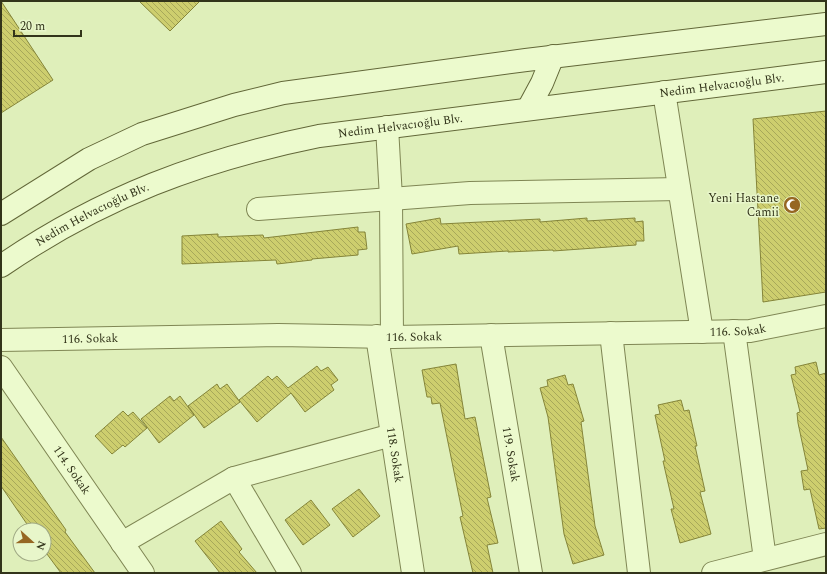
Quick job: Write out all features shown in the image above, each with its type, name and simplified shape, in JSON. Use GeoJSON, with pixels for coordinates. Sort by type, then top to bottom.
{"type":"FeatureCollection","features":[{"type":"Feature","properties":{"kind":"street"},"geometry":{"type":"LineString","coordinates":[[1,214],[35,191],[95,156],[142,134],[227,107],[283,94],[553,56],[826,24]]}},
{"type":"Feature","properties":{"kind":"street"},"geometry":{"type":"LineString","coordinates":[[528,109],[542,84],[553,56]]}},
{"type":"Feature","properties":{"kind":"street","name":"Nedim Helvacıoğlu Blv."},"geometry":{"type":"LineString","coordinates":[[1,266],[76,219],[142,187],[204,165],[272,145],[319,136],[387,127],[826,72]]}},
{"type":"Feature","properties":{"kind":"street"},"geometry":{"type":"LineString","coordinates":[[664,92],[702,332]]}},
{"type":"Feature","properties":{"kind":"street","name":"118. Sokak"},"geometry":{"type":"LineString","coordinates":[[387,127],[391,198],[385,336],[392,435],[413,573]]}},
{"type":"Feature","properties":{"kind":"street"},"geometry":{"type":"LineString","coordinates":[[258,209],[470,193],[679,189]]}},
{"type":"Feature","properties":{"kind":"street","name":"116. Sokak"},"geometry":{"type":"LineString","coordinates":[[1,340],[278,335],[385,336],[750,331],[826,316]]}},
{"type":"Feature","properties":{"kind":"street"},"geometry":{"type":"LineString","coordinates":[[734,331],[756,565]]}},
{"type":"Feature","properties":{"kind":"street"},"geometry":{"type":"LineString","coordinates":[[611,333],[639,573]]}},
{"type":"Feature","properties":{"kind":"street","name":"119. Sokak"},"geometry":{"type":"LineString","coordinates":[[491,335],[531,573]]}},
{"type":"Feature","properties":{"kind":"street","name":"114. Sokak"},"geometry":{"type":"LineString","coordinates":[[1,367],[143,573]]}},
{"type":"Feature","properties":{"kind":"street"},"geometry":{"type":"LineString","coordinates":[[122,543],[234,478],[392,435]]}},
{"type":"Feature","properties":{"kind":"street"},"geometry":{"type":"LineString","coordinates":[[234,478],[290,573]]}},
{"type":"Feature","properties":{"kind":"street"},"geometry":{"type":"LineString","coordinates":[[713,573],[756,565],[826,544]]}},
{"type":"Feature","properties":{"kind":"building"},"geometry":{"type":"Polygon","coordinates":[[[1,1],[53,80],[1,113],[1,1]]]}},
{"type":"Feature","properties":{"kind":"building"},"geometry":{"type":"Polygon","coordinates":[[[139,1],[200,1],[170,31],[139,1]]]}},
{"type":"Feature","properties":{"kind":"building","name":"Yeni Hastane Camii"},"geometry":{"type":"Polygon","coordinates":[[[826,111],[826,292],[763,302],[753,119],[826,111]]]}},
{"type":"Feature","properties":{"kind":"building"},"geometry":{"type":"Polygon","coordinates":[[[440,218],[441,224],[540,219],[540,222],[587,218],[587,221],[635,218],[635,222],[643,221],[644,241],[636,241],[636,245],[553,251],[508,251],[459,254],[458,246],[412,254],[406,224],[440,218]]]}},
{"type":"Feature","properties":{"kind":"building"},"geometry":{"type":"Polygon","coordinates":[[[358,227],[358,232],[365,232],[367,249],[358,250],[358,255],[277,264],[276,260],[182,264],[182,236],[218,234],[218,237],[263,235],[264,238],[358,227]]]}},
{"type":"Feature","properties":{"kind":"building"},"geometry":{"type":"Polygon","coordinates":[[[816,362],[819,375],[826,373],[826,528],[819,529],[810,489],[804,490],[801,471],[808,470],[798,423],[797,413],[800,412],[791,375],[796,374],[795,367],[816,362]]]}},
{"type":"Feature","properties":{"kind":"building"},"geometry":{"type":"Polygon","coordinates":[[[456,364],[465,419],[475,417],[491,497],[487,498],[498,543],[487,545],[493,573],[473,573],[460,517],[463,516],[440,403],[432,404],[431,397],[427,397],[422,370],[456,364]]]}},
{"type":"Feature","properties":{"kind":"building"},"geometry":{"type":"Polygon","coordinates":[[[317,366],[321,371],[328,367],[338,380],[331,385],[334,390],[305,412],[291,393],[257,422],[239,400],[268,376],[272,380],[277,376],[288,388],[317,366]]]}},
{"type":"Feature","properties":{"kind":"building"},"geometry":{"type":"Polygon","coordinates":[[[565,375],[568,385],[573,384],[584,421],[581,422],[595,526],[604,555],[573,564],[564,534],[548,417],[540,388],[548,386],[547,380],[565,375]]]}},
{"type":"Feature","properties":{"kind":"building"},"geometry":{"type":"Polygon","coordinates":[[[217,384],[220,389],[227,384],[240,402],[204,428],[188,406],[217,384]]]}},
{"type":"Feature","properties":{"kind":"building"},"geometry":{"type":"Polygon","coordinates":[[[170,396],[174,401],[180,396],[194,415],[159,443],[141,419],[170,396]]]}},
{"type":"Feature","properties":{"kind":"building"},"geometry":{"type":"Polygon","coordinates":[[[681,400],[684,411],[689,410],[705,491],[700,492],[711,534],[680,543],[671,509],[674,509],[663,461],[665,461],[655,415],[660,414],[658,405],[681,400]]]}},
{"type":"Feature","properties":{"kind":"building"},"geometry":{"type":"Polygon","coordinates":[[[123,411],[128,416],[133,412],[147,428],[125,447],[123,445],[112,454],[95,436],[123,411]]]}},
{"type":"Feature","properties":{"kind":"building"},"geometry":{"type":"Polygon","coordinates":[[[1,437],[66,530],[65,532],[95,573],[61,573],[52,561],[52,522],[26,522],[1,486],[1,437]]]}},
{"type":"Feature","properties":{"kind":"building"},"geometry":{"type":"Polygon","coordinates":[[[359,489],[380,516],[353,537],[332,509],[359,489]]]}},
{"type":"Feature","properties":{"kind":"building"},"geometry":{"type":"Polygon","coordinates":[[[311,500],[330,525],[303,545],[285,520],[311,500]]]}},
{"type":"Feature","properties":{"kind":"building"},"geometry":{"type":"Polygon","coordinates":[[[221,521],[242,549],[239,552],[257,573],[220,573],[195,541],[221,521]]]}},
{"type":"Feature","properties":{"kind":"place","name":"Yeni Hastane Camii"},"geometry":{"type":"Point","coordinates":[792,205]}}]}
